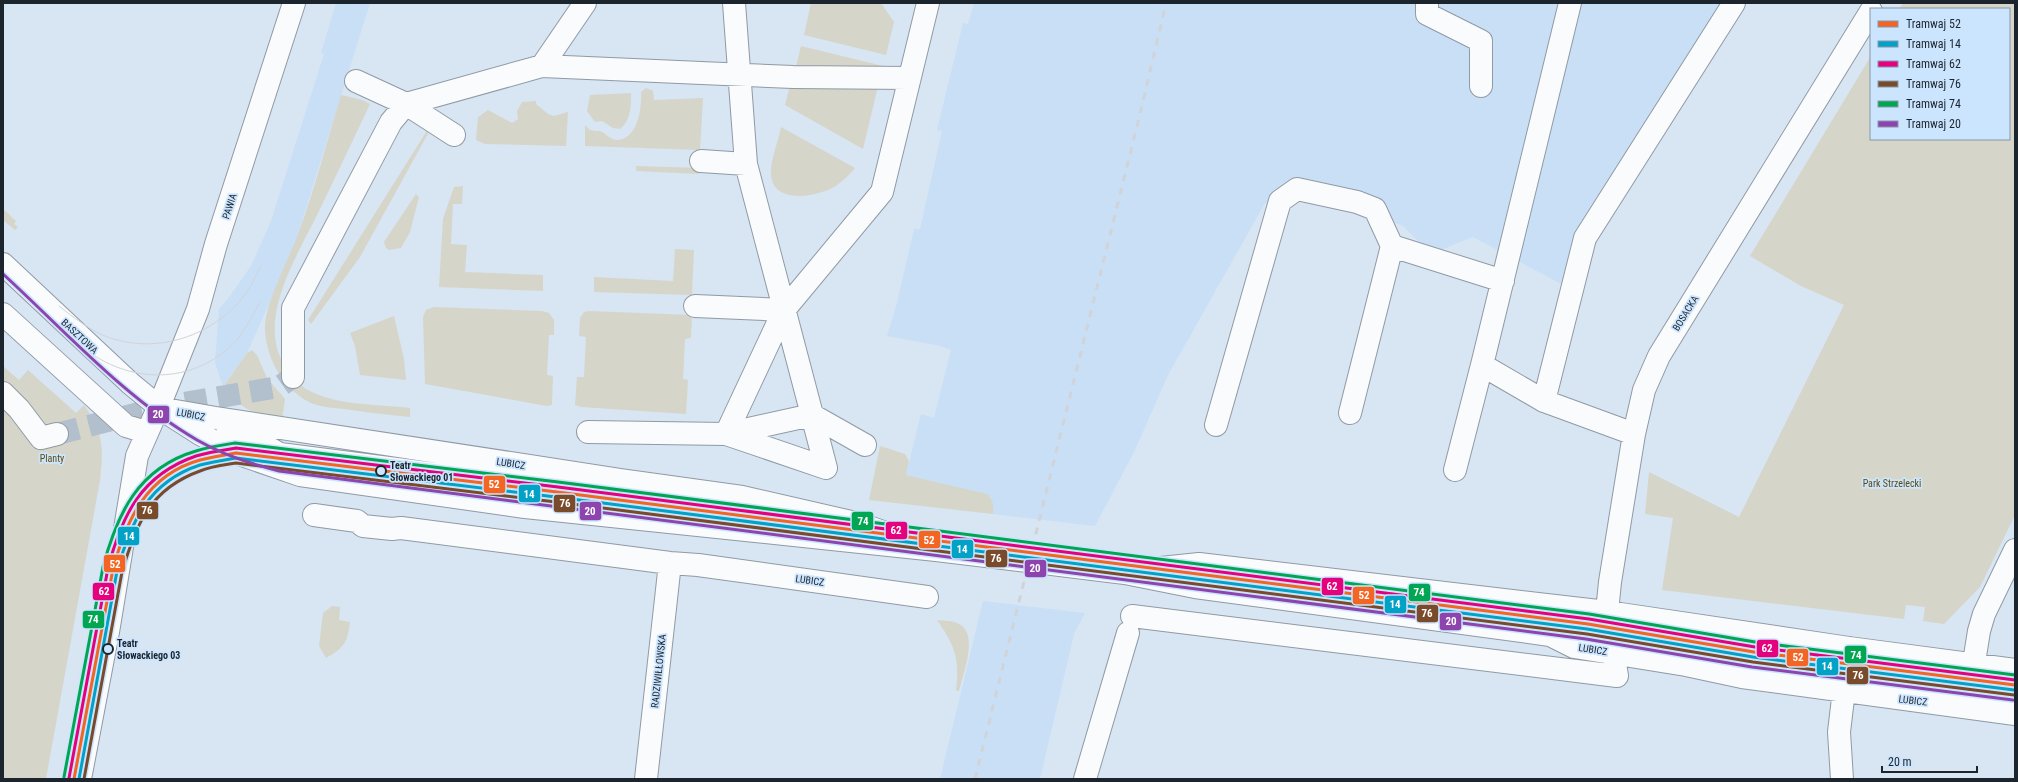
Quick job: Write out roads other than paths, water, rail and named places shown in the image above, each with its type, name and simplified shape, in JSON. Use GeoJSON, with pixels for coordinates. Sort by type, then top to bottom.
{"type":"FeatureCollection","features":[{"type":"Feature","properties":{"kind":"street","name":"PAWIA"},"geometry":{"type":"LineString","coordinates":[[80,779],[108,632],[137,456],[146,432],[159,407],[198,309],[216,244],[294,3]]}},
{"type":"Feature","properties":{"kind":"street"},"geometry":{"type":"LineString","coordinates":[[542,66],[585,3]]}},
{"type":"Feature","properties":{"kind":"street"},"geometry":{"type":"LineString","coordinates":[[726,434],[826,468],[746,164],[738,74],[734,3]]}},
{"type":"Feature","properties":{"kind":"street"},"geometry":{"type":"LineString","coordinates":[[726,434],[784,310],[882,192],[928,3]]}},
{"type":"Feature","properties":{"kind":"street"},"geometry":{"type":"LineString","coordinates":[[1428,3],[1427,14],[1481,41],[1481,86]]}},
{"type":"Feature","properties":{"kind":"street"},"geometry":{"type":"LineString","coordinates":[[1455,470],[1503,281],[1570,3]]}},
{"type":"Feature","properties":{"kind":"street"},"geometry":{"type":"LineString","coordinates":[[1544,401],[1585,238],[1734,3]]}},
{"type":"Feature","properties":{"kind":"street","name":"BOSACKA"},"geometry":{"type":"LineString","coordinates":[[1084,779],[1130,625],[1618,676],[1607,612],[1622,499],[1644,390],[1659,356],[1870,13]]}},
{"type":"Feature","properties":{"kind":"street"},"geometry":{"type":"LineString","coordinates":[[293,377],[293,308],[391,122],[406,104],[542,66],[738,74],[909,78]]}},
{"type":"Feature","properties":{"kind":"street"},"geometry":{"type":"LineString","coordinates":[[356,81],[406,104],[454,135]]}},
{"type":"Feature","properties":{"kind":"street"},"geometry":{"type":"LineString","coordinates":[[701,161],[746,164]]}},
{"type":"Feature","properties":{"kind":"street"},"geometry":{"type":"LineString","coordinates":[[1216,425],[1280,201],[1297,189],[1357,202],[1375,209],[1392,246],[1350,413]]}},
{"type":"Feature","properties":{"kind":"street"},"geometry":{"type":"LineString","coordinates":[[1392,246],[1503,281]]}},
{"type":"Feature","properties":{"kind":"street","name":"BASZTOWA"},"geometry":{"type":"LineString","coordinates":[[3,264],[159,407]]}},
{"type":"Feature","properties":{"kind":"street"},"geometry":{"type":"LineString","coordinates":[[695,306],[784,310]]}},
{"type":"Feature","properties":{"kind":"street"},"geometry":{"type":"LineString","coordinates":[[3,314],[126,426],[146,432]]}},
{"type":"Feature","properties":{"kind":"street"},"geometry":{"type":"LineString","coordinates":[[1482,366],[1544,401],[1634,434]]}},
{"type":"Feature","properties":{"kind":"street"},"geometry":{"type":"LineString","coordinates":[[3,393],[19,409],[41,438],[57,434]]}},
{"type":"Feature","properties":{"kind":"street","name":"LUBICZ"},"geometry":{"type":"LineString","coordinates":[[159,407],[216,418],[742,497],[860,524],[936,550]]}},
{"type":"Feature","properties":{"kind":"street","name":"LUBICZ"},"geometry":{"type":"LineString","coordinates":[[159,407],[188,427],[236,453],[300,475],[324,480],[525,507],[936,550],[1125,573],[1195,587],[1550,635],[1574,647],[1686,665],[1742,677],[1844,692],[1967,706],[2015,714]]}},
{"type":"Feature","properties":{"kind":"street"},"geometry":{"type":"LineString","coordinates":[[588,432],[726,434],[812,415],[865,444]]}},
{"type":"Feature","properties":{"kind":"street","name":"LUBICZ"},"geometry":{"type":"LineString","coordinates":[[314,515],[357,521],[363,526],[370,527],[392,529],[401,528],[670,563],[780,575],[927,597]]}},
{"type":"Feature","properties":{"kind":"street"},"geometry":{"type":"LineString","coordinates":[[1967,706],[1978,631],[1984,614],[2015,550]]}},
{"type":"Feature","properties":{"kind":"street","name":"RADZIWIŁŁOWSKA"},"geometry":{"type":"LineString","coordinates":[[646,779],[670,563]]}},
{"type":"Feature","properties":{"kind":"street","name":"LUBICZ"},"geometry":{"type":"LineString","coordinates":[[1125,573],[1199,564],[1607,612],[1849,648],[2015,670]]}},
{"type":"Feature","properties":{"kind":"street"},"geometry":{"type":"LineString","coordinates":[[1842,779],[1839,732],[1849,648]]}},
{"type":"Feature","properties":{"kind":"tunnel"},"geometry":{"type":"LineString","coordinates":[[57,434],[166,406],[279,387],[293,377]]}},
{"type":"Feature","properties":{"kind":"tram line"},"geometry":{"type":"LineString","coordinates":[[59,306],[87,326],[105,336],[124,342],[144,344],[164,343],[201,331],[218,321],[233,308],[246,293],[261,266]]}},
{"type":"Feature","properties":{"kind":"tram line","name":"20"},"geometry":{"type":"LineString","coordinates":[[3,274],[96,363],[145,405],[197,440],[227,455],[279,471],[1586,639],[1752,667],[2013,700]]}},
{"type":"Feature","properties":{"kind":"tram line"},"geometry":{"type":"LineString","coordinates":[[79,344],[96,357],[115,367],[135,373],[156,375],[176,373],[196,368],[215,359],[232,345],[244,330],[260,302]]}},
{"type":"Feature","properties":{"kind":"tram line","name":"74"},"geometry":{"type":"LineString","coordinates":[[64,777],[103,567],[115,529],[123,511],[145,481],[159,469],[176,459],[196,451],[235,443],[558,482],[1589,614],[1755,642],[2015,675]]}},
{"type":"Feature","properties":{"kind":"tram line","name":"62"},"geometry":{"type":"LineString","coordinates":[[69,778],[108,568],[127,514],[148,486],[161,474],[177,464],[196,456],[236,448],[558,487],[1589,619],[1755,647],[2015,680]]}},
{"type":"Feature","properties":{"kind":"tram line","name":"52"},"geometry":{"type":"LineString","coordinates":[[74,779],[113,569],[124,534],[132,517],[152,488],[165,477],[181,467],[200,460],[236,453],[557,492],[1588,624],[1754,652],[2015,685]]}},
{"type":"Feature","properties":{"kind":"tram line","name":"14"},"geometry":{"type":"LineString","coordinates":[[79,779],[117,571],[122,553],[136,520],[144,506],[155,493],[167,482],[182,472],[200,465],[236,458],[556,497],[1587,629],[1753,657],[2014,690]]}},
{"type":"Feature","properties":{"kind":"tram line","name":"76"},"geometry":{"type":"LineString","coordinates":[[84,779],[122,572],[133,538],[148,510],[157,498],[169,488],[200,471],[236,463],[556,502],[1587,634],[1753,662],[2014,695]]}},
{"type":"Feature","properties":{"kind":"railway"},"geometry":{"type":"LineString","coordinates":[[975,779],[1141,110],[1166,3]]}},
{"type":"Feature","properties":{"kind":"place","name":"Teatr Słowackiego 01"},"geometry":{"type":"Point","coordinates":[381,471]}},
{"type":"Feature","properties":{"kind":"place","name":"Teatr Słowackiego 03"},"geometry":{"type":"Point","coordinates":[108,649]}},
{"type":"Feature","properties":{"kind":"park label","name":"Planty"},"geometry":{"type":"Point","coordinates":[52,458]}},
{"type":"Feature","properties":{"kind":"park label","name":"Park Strzelecki"},"geometry":{"type":"Point","coordinates":[1892,483]}}]}
